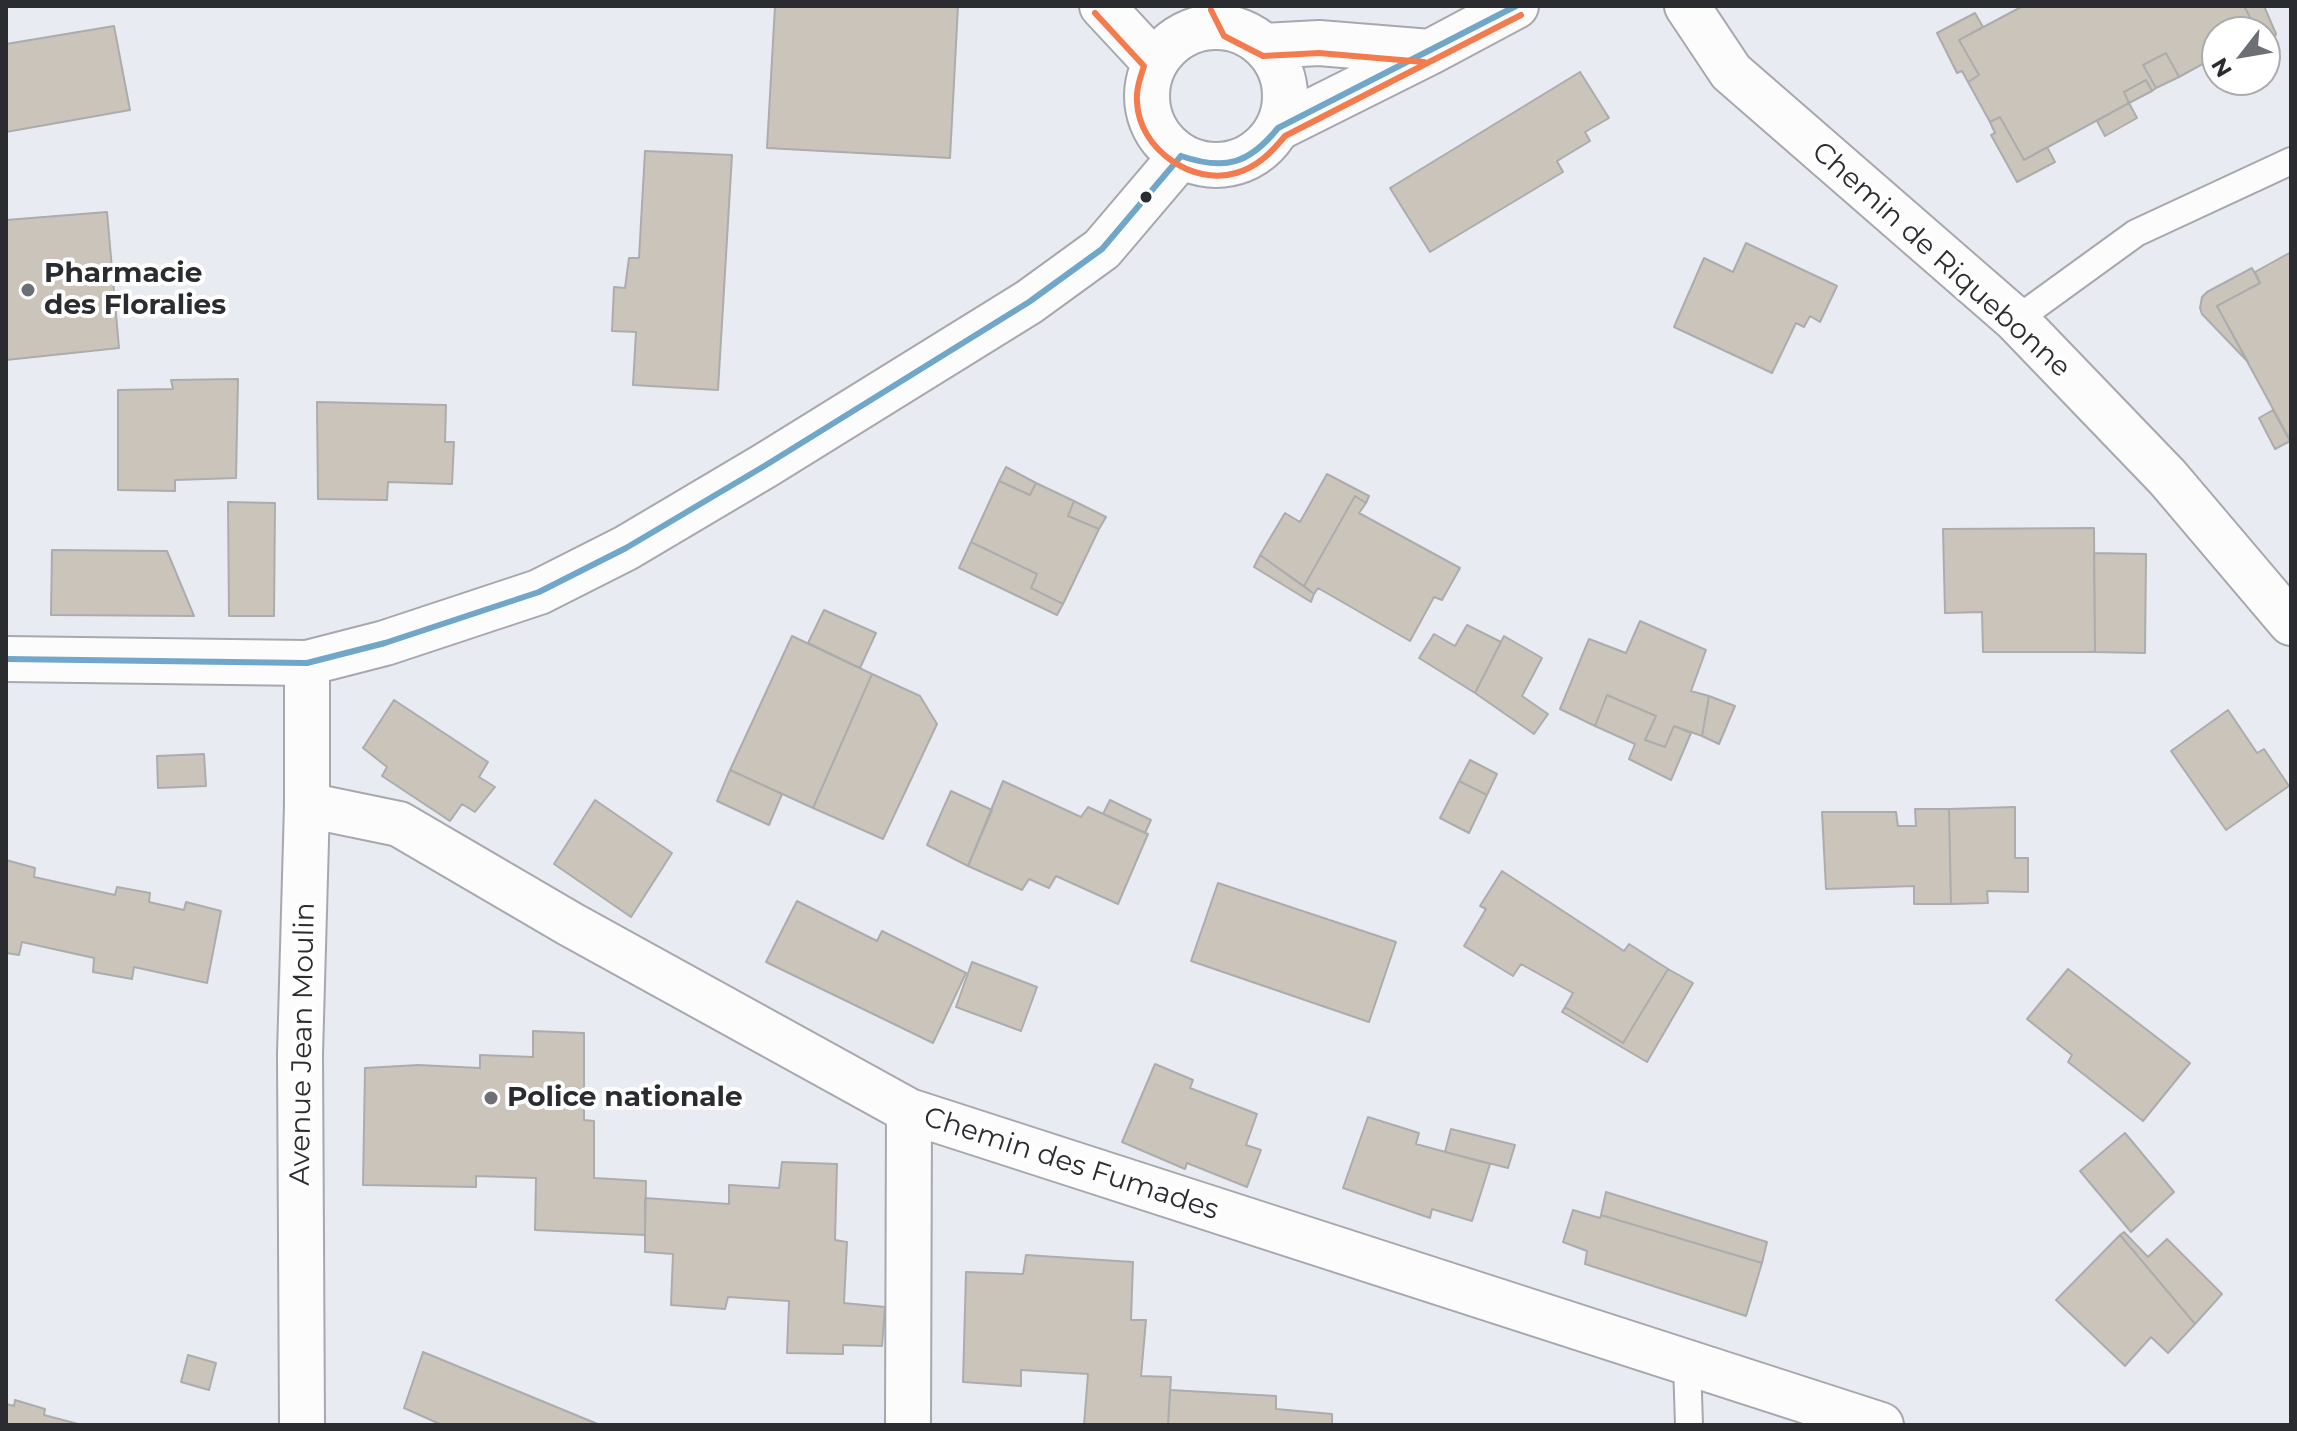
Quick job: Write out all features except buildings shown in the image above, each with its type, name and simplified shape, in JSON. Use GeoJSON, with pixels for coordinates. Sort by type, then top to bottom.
{"type":"FeatureCollection","features":[{"type":"Feature","properties":{"kind":"street"},"geometry":{"type":"LineString","coordinates":[[1102,6],[1155,63]]}},
{"type":"Feature","properties":{"kind":"street"},"geometry":{"type":"LineString","coordinates":[[1278,128],[1516,6]]}},
{"type":"Feature","properties":{"kind":"street","name":"Chemin de Riquebonne"},"geometry":{"type":"LineString","coordinates":[[1687,6],[1731,72],[2016,320],[2168,478],[2291,623]]}},
{"type":"Feature","properties":{"kind":"street"},"geometry":{"type":"LineString","coordinates":[[1239,27],[1277,64],[1284,85],[1284,107],[1278,128],[1265,146],[1246,159],[1225,165],[1202,165],[1181,156],[1165,143],[1153,125],[1147,105],[1148,83],[1155,63],[1169,46],[1187,33],[1209,28],[1239,27],[1319,43],[1430,52]]}},
{"type":"Feature","properties":{"kind":"street"},"geometry":{"type":"LineString","coordinates":[[6,659],[307,663],[385,643],[539,592],[639,541],[1029,302],[1102,249],[1181,156]]}},
{"type":"Feature","properties":{"kind":"street","name":"Avenue Jean Moulin"},"geometry":{"type":"LineString","coordinates":[[302,1425],[300,1054],[307,805],[307,663]]}},
{"type":"Feature","properties":{"kind":"street","name":"Chemin des Fumades"},"geometry":{"type":"LineString","coordinates":[[307,805],[399,824],[570,924],[909,1111],[1881,1425]]}},
{"type":"Feature","properties":{"kind":"street"},"geometry":{"type":"LineString","coordinates":[[908,1425],[909,1111]]}},
{"type":"Feature","properties":{"kind":"lane"},"geometry":{"type":"LineString","coordinates":[[2016,320],[2136,233],[2291,161]]}},
{"type":"Feature","properties":{"kind":"lane"},"geometry":{"type":"LineString","coordinates":[[1687,1363],[1689,1425]]}},
{"type":"Feature","properties":{"kind":"transit line"},"geometry":{"type":"LineString","coordinates":[[1181,156],[1211,163],[1246,157],[1278,128],[1516,6]]}},
{"type":"Feature","properties":{"kind":"transit line"},"geometry":{"type":"LineString","coordinates":[[1211,10],[1224,36],[1263,56],[1319,53],[1424,62]]}},
{"type":"Feature","properties":{"kind":"transit line"},"geometry":{"type":"LineString","coordinates":[[1095,13],[1144,66],[1137,102],[1147,135],[1158,149],[1186,169],[1219,176],[1251,167],[1269,154],[1285,136],[1521,15]]}},
{"type":"Feature","properties":{"kind":"transit line"},"geometry":{"type":"LineString","coordinates":[[6,659],[307,663],[385,643],[539,592],[626,548],[1029,302],[1102,249],[1181,156]]}},
{"type":"Feature","properties":{"kind":"place","name":"Pharmacie des Floralies"},"geometry":{"type":"Point","coordinates":[28,290]}},
{"type":"Feature","properties":{"kind":"place","name":"Police nationale"},"geometry":{"type":"Point","coordinates":[491,1098]}}]}
